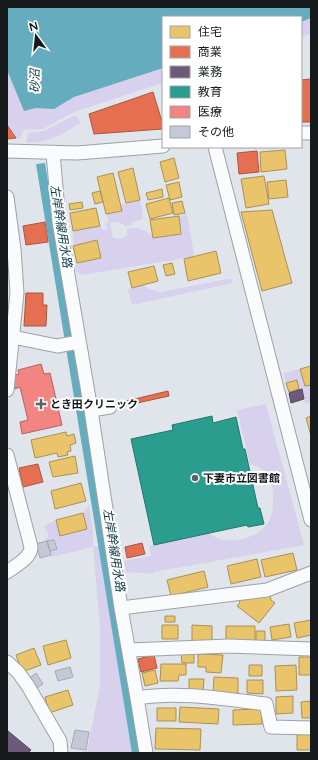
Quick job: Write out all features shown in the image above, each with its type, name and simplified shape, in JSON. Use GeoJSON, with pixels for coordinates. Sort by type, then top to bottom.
{"type":"FeatureCollection","features":[{"type":"Feature","properties":{"kind":"street"},"geometry":{"type":"LineString","coordinates":[[7,151],[77,153],[162,146]]}},
{"type":"Feature","properties":{"kind":"street"},"geometry":{"type":"LineString","coordinates":[[215,148],[309,500],[311,520]]}},
{"type":"Feature","properties":{"kind":"street"},"geometry":{"type":"LineString","coordinates":[[53,153],[59,222],[91,410],[120,608],[146,753]]}},
{"type":"Feature","properties":{"kind":"street"},"geometry":{"type":"LineString","coordinates":[[7,196],[14,249],[17,293],[7,390]]}},
{"type":"Feature","properties":{"kind":"street"},"geometry":{"type":"LineString","coordinates":[[13,337],[57,346],[80,342]]}},
{"type":"Feature","properties":{"kind":"street"},"geometry":{"type":"LineString","coordinates":[[91,410],[110,407]]}},
{"type":"Feature","properties":{"kind":"street"},"geometry":{"type":"LineString","coordinates":[[7,455],[31,551],[28,556],[7,572]]}},
{"type":"Feature","properties":{"kind":"street"},"geometry":{"type":"LineString","coordinates":[[120,608],[267,590],[311,573]]}},
{"type":"Feature","properties":{"kind":"street"},"geometry":{"type":"LineString","coordinates":[[128,650],[229,646],[311,649]]}},
{"type":"Feature","properties":{"kind":"street"},"geometry":{"type":"LineString","coordinates":[[7,662],[18,672],[28,686],[60,741],[61,753]]}},
{"type":"Feature","properties":{"kind":"street"},"geometry":{"type":"LineString","coordinates":[[137,698],[153,695],[202,696],[266,704],[271,727],[311,728]]}},
{"type":"Feature","properties":{"kind":"shaded area","name":"砂沼"},"geometry":{"type":"Polygon","coordinates":[[[7,7],[311,7],[311,34],[302,37],[302,16],[162,16],[162,83],[74,112],[43,129],[23,130],[20,139],[12,138],[16,137],[7,125],[7,7]]]}},
{"type":"Feature","properties":{"kind":"shaded area"},"geometry":{"type":"Polygon","coordinates":[[[75,115],[81,123],[68,131],[41,142],[26,142],[28,133],[44,131],[75,115]]]}},
{"type":"Feature","properties":{"kind":"shaded area"},"geometry":{"type":"Polygon","coordinates":[[[140,200],[143,217],[141,220],[133,222],[130,226],[125,226],[118,222],[110,223],[113,238],[124,238],[127,235],[128,228],[141,229],[153,236],[153,238],[181,234],[179,216],[187,214],[194,254],[192,257],[82,275],[77,272],[74,264],[101,257],[97,241],[74,246],[73,231],[100,226],[102,229],[107,230],[106,224],[109,221],[106,214],[122,211],[121,205],[140,200]]]}},
{"type":"Feature","properties":{"kind":"shaded area"},"geometry":{"type":"Polygon","coordinates":[[[232,279],[233,283],[132,305],[128,289],[143,285],[149,289],[160,292],[232,279]]]}},
{"type":"Feature","properties":{"kind":"shaded area"},"geometry":{"type":"Polygon","coordinates":[[[300,369],[305,386],[311,385],[311,402],[305,404],[302,389],[299,389],[297,380],[286,383],[283,373],[300,369]]]}},
{"type":"Feature","properties":{"kind":"shaded area"},"geometry":{"type":"Polygon","coordinates":[[[266,404],[304,545],[154,572],[154,574],[126,572],[124,561],[151,556],[149,546],[209,533],[220,539],[226,540],[248,538],[265,527],[270,519],[273,509],[272,485],[267,474],[263,470],[250,464],[237,410],[266,404]]]}},
{"type":"Feature","properties":{"kind":"shaded area"},"geometry":{"type":"Polygon","coordinates":[[[89,505],[93,532],[93,547],[51,557],[50,551],[56,549],[54,540],[45,542],[45,539],[49,536],[44,527],[56,520],[60,536],[87,529],[83,513],[89,505]]]}},
{"type":"Feature","properties":{"kind":"shaded area"},"geometry":{"type":"Polygon","coordinates":[[[99,546],[132,753],[73,753],[87,751],[100,685],[100,628],[93,547],[99,546]]]}},
{"type":"Feature","properties":{"kind":"water","name":"砂沼"},"geometry":{"type":"Polygon","coordinates":[[[7,7],[311,7],[311,18],[302,22],[302,16],[162,16],[162,68],[74,97],[54,109],[36,108],[24,111],[7,70],[7,7]]]}},
{"type":"Feature","properties":{"kind":"water"},"geometry":{"type":"Polygon","coordinates":[[[45,163],[141,753],[132,753],[36,164],[45,163]]]}},
{"type":"Feature","properties":{"kind":"building: 住宅"},"geometry":{"type":"Polygon","coordinates":[[[285,150],[287,169],[261,172],[260,152],[285,150]]]}},
{"type":"Feature","properties":{"kind":"building: 住宅"},"geometry":{"type":"Polygon","coordinates":[[[174,158],[179,178],[165,182],[160,162],[174,158]]]}},
{"type":"Feature","properties":{"kind":"building: 住宅"},"geometry":{"type":"Polygon","coordinates":[[[133,168],[140,200],[126,203],[118,172],[133,168]]]}},
{"type":"Feature","properties":{"kind":"building: 住宅"},"geometry":{"type":"Polygon","coordinates":[[[113,173],[122,211],[106,214],[97,177],[113,173]]]}},
{"type":"Feature","properties":{"kind":"building: 住宅"},"geometry":{"type":"Polygon","coordinates":[[[264,176],[269,204],[246,208],[241,179],[264,176]]]}},
{"type":"Feature","properties":{"kind":"building: 住宅"},"geometry":{"type":"Polygon","coordinates":[[[286,180],[288,197],[269,199],[267,182],[286,180]]]}},
{"type":"Feature","properties":{"kind":"building: 住宅"},"geometry":{"type":"Polygon","coordinates":[[[179,182],[182,197],[170,200],[166,185],[179,182]]]}},
{"type":"Feature","properties":{"kind":"building: 住宅"},"geometry":{"type":"Polygon","coordinates":[[[162,189],[163,197],[148,200],[146,193],[162,189]]]}},
{"type":"Feature","properties":{"kind":"building: 住宅"},"geometry":{"type":"Polygon","coordinates":[[[100,191],[103,202],[95,204],[92,193],[100,191]]]}},
{"type":"Feature","properties":{"kind":"building: 住宅"},"geometry":{"type":"Polygon","coordinates":[[[169,198],[173,213],[150,219],[146,204],[169,198]]]}},
{"type":"Feature","properties":{"kind":"building: 住宅"},"geometry":{"type":"Polygon","coordinates":[[[182,201],[185,213],[174,215],[172,203],[182,201]]]}},
{"type":"Feature","properties":{"kind":"building: 住宅"},"geometry":{"type":"Polygon","coordinates":[[[82,202],[83,208],[70,210],[69,204],[82,202]]]}},
{"type":"Feature","properties":{"kind":"building: 住宅"},"geometry":{"type":"Polygon","coordinates":[[[96,208],[100,226],[73,231],[70,213],[96,208]]]}},
{"type":"Feature","properties":{"kind":"building: 住宅"},"geometry":{"type":"Polygon","coordinates":[[[272,210],[292,283],[262,291],[241,212],[272,210]]]}},
{"type":"Feature","properties":{"kind":"building: 住宅"},"geometry":{"type":"Polygon","coordinates":[[[179,216],[181,234],[153,238],[150,220],[179,216]]]}},
{"type":"Feature","properties":{"kind":"building: 住宅"},"geometry":{"type":"Polygon","coordinates":[[[97,240],[101,258],[77,263],[73,246],[97,240]]]}},
{"type":"Feature","properties":{"kind":"building: 住宅"},"geometry":{"type":"Polygon","coordinates":[[[216,251],[221,273],[188,281],[184,259],[216,251]]]}},
{"type":"Feature","properties":{"kind":"building: 住宅"},"geometry":{"type":"Polygon","coordinates":[[[172,263],[175,274],[166,276],[163,265],[172,263]]]}},
{"type":"Feature","properties":{"kind":"building: 住宅"},"geometry":{"type":"Polygon","coordinates":[[[154,266],[158,281],[132,288],[128,272],[154,266]]]}},
{"type":"Feature","properties":{"kind":"building: 住宅"},"geometry":{"type":"Polygon","coordinates":[[[311,366],[311,385],[305,386],[300,369],[311,366]]]}},
{"type":"Feature","properties":{"kind":"building: 住宅"},"geometry":{"type":"Polygon","coordinates":[[[297,380],[299,389],[289,392],[286,383],[297,380]]]}},
{"type":"Feature","properties":{"kind":"building: 住宅"},"geometry":{"type":"Polygon","coordinates":[[[311,416],[311,436],[306,418],[311,416]]]}},
{"type":"Feature","properties":{"kind":"building: 住宅"},"geometry":{"type":"Polygon","coordinates":[[[66,432],[67,436],[74,434],[76,443],[70,445],[71,451],[67,452],[68,455],[58,457],[57,453],[35,458],[31,440],[66,432]]]}},
{"type":"Feature","properties":{"kind":"building: 住宅"},"geometry":{"type":"Polygon","coordinates":[[[75,456],[78,473],[53,477],[49,462],[75,456]]]}},
{"type":"Feature","properties":{"kind":"building: 住宅"},"geometry":{"type":"Polygon","coordinates":[[[81,483],[86,501],[55,509],[51,491],[81,483]]]}},
{"type":"Feature","properties":{"kind":"building: 住宅"},"geometry":{"type":"Polygon","coordinates":[[[83,513],[87,529],[60,536],[56,520],[83,513]]]}},
{"type":"Feature","properties":{"kind":"building: 住宅"},"geometry":{"type":"Polygon","coordinates":[[[293,553],[297,570],[265,577],[261,560],[293,553]]]}},
{"type":"Feature","properties":{"kind":"building: 住宅"},"geometry":{"type":"Polygon","coordinates":[[[257,559],[261,577],[231,584],[227,566],[257,559]]]}},
{"type":"Feature","properties":{"kind":"building: 住宅"},"geometry":{"type":"Polygon","coordinates":[[[204,571],[208,587],[171,596],[167,580],[204,571]]]}},
{"type":"Feature","properties":{"kind":"building: 住宅"},"geometry":{"type":"Polygon","coordinates":[[[270,594],[271,600],[275,603],[259,623],[237,606],[240,603],[239,600],[270,594]]]}},
{"type":"Feature","properties":{"kind":"building: 住宅"},"geometry":{"type":"Polygon","coordinates":[[[165,616],[175,616],[175,622],[165,622],[165,616]]]}},
{"type":"Feature","properties":{"kind":"building: 住宅"},"geometry":{"type":"Polygon","coordinates":[[[311,620],[311,635],[297,638],[294,623],[311,620]]]}},
{"type":"Feature","properties":{"kind":"building: 住宅"},"geometry":{"type":"Polygon","coordinates":[[[289,624],[291,637],[272,640],[270,627],[289,624]]]}},
{"type":"Feature","properties":{"kind":"building: 住宅"},"geometry":{"type":"Polygon","coordinates":[[[162,625],[178,625],[178,639],[162,639],[162,625]]]}},
{"type":"Feature","properties":{"kind":"building: 住宅"},"geometry":{"type":"Polygon","coordinates":[[[192,625],[212,626],[212,642],[192,642],[192,625]]]}},
{"type":"Feature","properties":{"kind":"building: 住宅"},"geometry":{"type":"Polygon","coordinates":[[[226,626],[255,626],[255,643],[226,642],[226,626]]]}},
{"type":"Feature","properties":{"kind":"building: 住宅"},"geometry":{"type":"Polygon","coordinates":[[[256,631],[265,631],[265,644],[256,644],[256,631]]]}},
{"type":"Feature","properties":{"kind":"building: 住宅"},"geometry":{"type":"Polygon","coordinates":[[[66,640],[71,658],[48,665],[43,646],[66,640]]]}},
{"type":"Feature","properties":{"kind":"building: 住宅"},"geometry":{"type":"Polygon","coordinates":[[[34,648],[41,665],[22,672],[16,655],[34,648]]]}},
{"type":"Feature","properties":{"kind":"building: 住宅"},"geometry":{"type":"Polygon","coordinates":[[[181,653],[194,653],[194,663],[182,663],[181,653]]]}},
{"type":"Feature","properties":{"kind":"building: 住宅"},"geometry":{"type":"Polygon","coordinates":[[[198,654],[223,655],[221,673],[206,672],[206,667],[198,667],[198,654]]]}},
{"type":"Feature","properties":{"kind":"building: 住宅"},"geometry":{"type":"Polygon","coordinates":[[[299,657],[311,657],[311,675],[299,675],[299,657]]]}},
{"type":"Feature","properties":{"kind":"building: 住宅"},"geometry":{"type":"Polygon","coordinates":[[[161,664],[186,664],[186,675],[179,675],[178,681],[160,681],[161,664]]]}},
{"type":"Feature","properties":{"kind":"building: 住宅"},"geometry":{"type":"Polygon","coordinates":[[[249,665],[262,665],[262,676],[249,676],[249,665]]]}},
{"type":"Feature","properties":{"kind":"building: 住宅"},"geometry":{"type":"Polygon","coordinates":[[[296,665],[297,690],[276,691],[275,666],[296,665]]]}},
{"type":"Feature","properties":{"kind":"building: 住宅"},"geometry":{"type":"Polygon","coordinates":[[[155,670],[158,683],[145,686],[142,673],[155,670]]]}},
{"type":"Feature","properties":{"kind":"building: 住宅"},"geometry":{"type":"Polygon","coordinates":[[[214,677],[238,678],[238,694],[213,693],[214,677]]]}},
{"type":"Feature","properties":{"kind":"building: 住宅"},"geometry":{"type":"Polygon","coordinates":[[[189,679],[204,679],[203,693],[189,692],[189,679]]]}},
{"type":"Feature","properties":{"kind":"building: 住宅"},"geometry":{"type":"Polygon","coordinates":[[[247,680],[263,680],[263,694],[247,693],[247,680]]]}},
{"type":"Feature","properties":{"kind":"building: 住宅"},"geometry":{"type":"Polygon","coordinates":[[[68,690],[73,705],[49,713],[45,697],[68,690]]]}},
{"type":"Feature","properties":{"kind":"building: 住宅"},"geometry":{"type":"Polygon","coordinates":[[[293,696],[293,713],[276,714],[276,697],[293,696]]]}},
{"type":"Feature","properties":{"kind":"building: 住宅"},"geometry":{"type":"Polygon","coordinates":[[[310,701],[311,718],[302,718],[301,702],[310,701]]]}},
{"type":"Feature","properties":{"kind":"building: 住宅"},"geometry":{"type":"Polygon","coordinates":[[[180,707],[219,709],[218,724],[179,722],[180,707]]]}},
{"type":"Feature","properties":{"kind":"building: 住宅"},"geometry":{"type":"Polygon","coordinates":[[[157,708],[176,708],[176,721],[157,721],[157,708]]]}},
{"type":"Feature","properties":{"kind":"building: 住宅"},"geometry":{"type":"Polygon","coordinates":[[[261,709],[262,724],[233,725],[233,710],[261,709]]]}},
{"type":"Feature","properties":{"kind":"building: 住宅"},"geometry":{"type":"Polygon","coordinates":[[[156,728],[201,729],[200,750],[155,749],[156,728]]]}},
{"type":"Feature","properties":{"kind":"building: 住宅"},"geometry":{"type":"Polygon","coordinates":[[[297,734],[311,734],[311,750],[297,750],[297,734]]]}},
{"type":"Feature","properties":{"kind":"building: 商業"},"geometry":{"type":"Polygon","coordinates":[[[311,79],[311,122],[302,122],[302,80],[311,79]]]}},
{"type":"Feature","properties":{"kind":"building: 商業"},"geometry":{"type":"Polygon","coordinates":[[[153,92],[162,122],[162,129],[94,134],[89,114],[153,92]]]}},
{"type":"Feature","properties":{"kind":"building: 商業"},"geometry":{"type":"Polygon","coordinates":[[[7,125],[16,138],[7,139],[7,125]]]}},
{"type":"Feature","properties":{"kind":"building: 商業"},"geometry":{"type":"Polygon","coordinates":[[[257,151],[259,172],[239,174],[237,153],[257,151]]]}},
{"type":"Feature","properties":{"kind":"building: 商業"},"geometry":{"type":"Polygon","coordinates":[[[45,222],[48,242],[26,245],[23,226],[45,222]]]}},
{"type":"Feature","properties":{"kind":"building: 商業"},"geometry":{"type":"Polygon","coordinates":[[[26,293],[43,293],[43,305],[47,305],[46,326],[24,326],[26,293]]]}},
{"type":"Feature","properties":{"kind":"building: 商業"},"geometry":{"type":"Polygon","coordinates":[[[168,391],[169,396],[119,407],[118,403],[168,391]]]}},
{"type":"Feature","properties":{"kind":"building: 商業"},"geometry":{"type":"Polygon","coordinates":[[[38,464],[43,482],[23,487],[19,468],[38,464]]]}},
{"type":"Feature","properties":{"kind":"building: 商業"},"geometry":{"type":"Polygon","coordinates":[[[142,543],[145,554],[127,558],[125,547],[142,543]]]}},
{"type":"Feature","properties":{"kind":"building: 商業"},"geometry":{"type":"Polygon","coordinates":[[[154,655],[157,668],[141,672],[138,659],[154,655]]]}},
{"type":"Feature","properties":{"kind":"building: 業務"},"geometry":{"type":"Polygon","coordinates":[[[302,389],[304,399],[291,403],[289,393],[302,389]]]}},
{"type":"Feature","properties":{"kind":"building: 業務"},"geometry":{"type":"Polygon","coordinates":[[[8,731],[31,750],[28,753],[7,753],[8,731]]]}},
{"type":"Feature","properties":{"kind":"building: 教育","name":"下妻市立図書館"},"geometry":{"type":"Polygon","coordinates":[[[212,416],[213,423],[236,417],[243,449],[245,449],[258,508],[260,508],[264,524],[248,527],[247,525],[154,545],[131,439],[173,430],[172,425],[212,416]]]}},
{"type":"Feature","properties":{"kind":"building: 医療","name":"とき田クリニック"},"geometry":{"type":"Polygon","coordinates":[[[41,364],[44,374],[50,373],[62,425],[22,434],[20,422],[28,420],[20,387],[15,389],[12,376],[19,374],[18,370],[41,364]]]}},
{"type":"Feature","properties":{"kind":"building: その他"},"geometry":{"type":"Polygon","coordinates":[[[54,540],[57,549],[50,551],[47,541],[54,540]]]}},
{"type":"Feature","properties":{"kind":"building: その他"},"geometry":{"type":"Polygon","coordinates":[[[47,541],[51,555],[40,558],[36,544],[47,541]]]}},
{"type":"Feature","properties":{"kind":"building: その他"},"geometry":{"type":"Polygon","coordinates":[[[70,667],[73,677],[58,681],[55,671],[70,667]]]}},
{"type":"Feature","properties":{"kind":"building: その他"},"geometry":{"type":"Polygon","coordinates":[[[36,673],[43,684],[34,690],[27,680],[36,673]]]}},
{"type":"Feature","properties":{"kind":"building: その他"},"geometry":{"type":"Polygon","coordinates":[[[75,730],[89,732],[86,750],[71,748],[75,730]]]}},
{"type":"Feature","properties":{"kind":"place","name":"とき田クリニック"},"geometry":{"type":"Point","coordinates":[41,404]}},
{"type":"Feature","properties":{"kind":"place","name":"下妻市立図書館"},"geometry":{"type":"Point","coordinates":[195,478]}},
{"type":"Feature","properties":{"kind":"water label","name":"左岸幹線用水路"},"geometry":{"type":"Point","coordinates":[61,226]}},
{"type":"Feature","properties":{"kind":"water label","name":"左岸幹線用水路"},"geometry":{"type":"Point","coordinates":[114,550]}}]}
